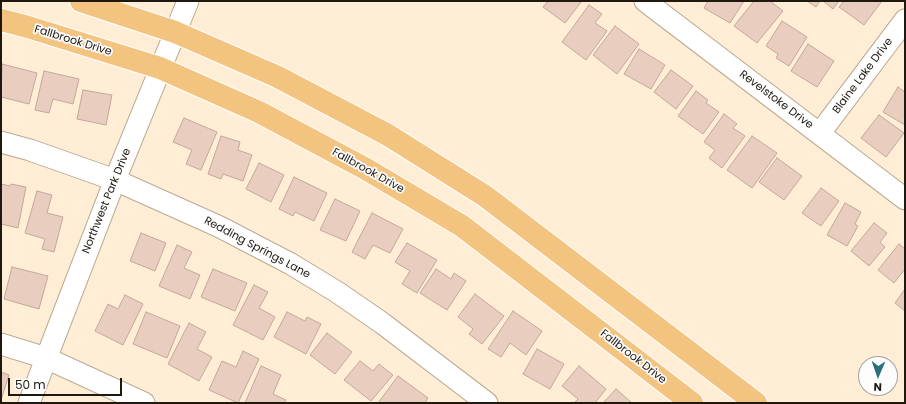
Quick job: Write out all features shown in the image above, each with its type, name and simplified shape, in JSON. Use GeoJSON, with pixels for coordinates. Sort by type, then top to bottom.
{"type":"FeatureCollection","features":[{"type":"Feature","properties":{"kind":"main road"},"geometry":{"type":"LineString","coordinates":[[81,1],[175,32],[278,77],[388,136],[485,196],[756,403]]}},
{"type":"Feature","properties":{"kind":"main road","name":"Fallbrook Drive"},"geometry":{"type":"LineString","coordinates":[[1,20],[160,68],[258,112],[366,169],[462,226],[692,403]]}},
{"type":"Feature","properties":{"kind":"street","name":"Northwest Park Drive"},"geometry":{"type":"LineString","coordinates":[[29,403],[115,180],[188,1]]}},
{"type":"Feature","properties":{"kind":"street","name":"Revelstoke Drive"},"geometry":{"type":"LineString","coordinates":[[646,1],[905,199]]}},
{"type":"Feature","properties":{"kind":"street","name":"Blaine Lake Drive"},"geometry":{"type":"LineString","coordinates":[[820,133],[905,20]]}},
{"type":"Feature","properties":{"kind":"street","name":"Redding Springs Lane"},"geometry":{"type":"LineString","coordinates":[[1,142],[30,150],[115,180],[220,227],[304,272],[337,292],[382,323],[487,403]]}},
{"type":"Feature","properties":{"kind":"street"},"geometry":{"type":"LineString","coordinates":[[1,344],[46,358],[144,403]]}},
{"type":"Feature","properties":{"kind":"building"},"geometry":{"type":"Polygon","coordinates":[[[548,1],[582,1],[565,23],[543,7],[548,1]]]}},
{"type":"Feature","properties":{"kind":"building"},"geometry":{"type":"Polygon","coordinates":[[[708,1],[744,1],[730,23],[704,8],[708,1]]]}},
{"type":"Feature","properties":{"kind":"building"},"geometry":{"type":"Polygon","coordinates":[[[754,1],[770,1],[783,11],[757,43],[734,26],[754,1]]]}},
{"type":"Feature","properties":{"kind":"building"},"geometry":{"type":"Polygon","coordinates":[[[807,1],[820,1],[816,7],[807,1]]]}},
{"type":"Feature","properties":{"kind":"building"},"geometry":{"type":"Polygon","coordinates":[[[823,1],[839,1],[833,9],[823,1]]]}},
{"type":"Feature","properties":{"kind":"building"},"geometry":{"type":"Polygon","coordinates":[[[844,1],[882,1],[864,25],[839,7],[844,1]]]}},
{"type":"Feature","properties":{"kind":"building"},"geometry":{"type":"Polygon","coordinates":[[[589,5],[602,14],[595,23],[607,31],[586,60],[562,42],[589,5]]]}},
{"type":"Feature","properties":{"kind":"building"},"geometry":{"type":"Polygon","coordinates":[[[782,21],[807,37],[789,66],[776,58],[778,54],[766,46],[782,21]]]}},
{"type":"Feature","properties":{"kind":"building"},"geometry":{"type":"Polygon","coordinates":[[[615,26],[639,44],[617,74],[593,55],[615,26]]]}},
{"type":"Feature","properties":{"kind":"building"},"geometry":{"type":"Polygon","coordinates":[[[808,44],[834,61],[817,87],[791,71],[808,44]]]}},
{"type":"Feature","properties":{"kind":"building"},"geometry":{"type":"Polygon","coordinates":[[[639,49],[665,65],[651,89],[624,74],[639,49]]]}},
{"type":"Feature","properties":{"kind":"building"},"geometry":{"type":"Polygon","coordinates":[[[2,64],[37,73],[29,104],[1,97],[2,64]]]}},
{"type":"Feature","properties":{"kind":"building"},"geometry":{"type":"Polygon","coordinates":[[[671,70],[693,86],[676,109],[654,92],[671,70]]]}},
{"type":"Feature","properties":{"kind":"building"},"geometry":{"type":"Polygon","coordinates":[[[44,71],[79,79],[73,104],[53,99],[49,113],[35,110],[44,71]]]}},
{"type":"Feature","properties":{"kind":"building"},"geometry":{"type":"Polygon","coordinates":[[[898,87],[905,92],[905,125],[883,112],[898,87]]]}},
{"type":"Feature","properties":{"kind":"building"},"geometry":{"type":"Polygon","coordinates":[[[83,90],[112,95],[106,125],[77,119],[83,90]]]}},
{"type":"Feature","properties":{"kind":"building"},"geometry":{"type":"Polygon","coordinates":[[[696,91],[708,100],[706,103],[719,112],[703,134],[678,116],[696,91]]]}},
{"type":"Feature","properties":{"kind":"building"},"geometry":{"type":"Polygon","coordinates":[[[724,114],[737,124],[733,128],[745,136],[722,168],[709,158],[715,150],[704,142],[724,114]]]}},
{"type":"Feature","properties":{"kind":"building"},"geometry":{"type":"Polygon","coordinates":[[[879,115],[904,133],[886,157],[861,138],[879,115]]]}},
{"type":"Feature","properties":{"kind":"building"},"geometry":{"type":"Polygon","coordinates":[[[184,118],[217,132],[201,170],[186,164],[192,150],[173,142],[184,118]]]}},
{"type":"Feature","properties":{"kind":"building"},"geometry":{"type":"Polygon","coordinates":[[[221,136],[240,142],[238,150],[252,155],[243,181],[223,174],[221,179],[208,174],[221,136]]]}},
{"type":"Feature","properties":{"kind":"building"},"geometry":{"type":"Polygon","coordinates":[[[752,136],[777,153],[752,188],[727,170],[752,136]]]}},
{"type":"Feature","properties":{"kind":"building"},"geometry":{"type":"Polygon","coordinates":[[[777,158],[802,176],[784,200],[759,182],[777,158]]]}},
{"type":"Feature","properties":{"kind":"building"},"geometry":{"type":"Polygon","coordinates":[[[259,163],[284,175],[271,202],[246,189],[259,163]]]}},
{"type":"Feature","properties":{"kind":"building"},"geometry":{"type":"Polygon","coordinates":[[[294,177],[327,193],[314,221],[295,212],[293,216],[279,209],[294,177]]]}},
{"type":"Feature","properties":{"kind":"building"},"geometry":{"type":"Polygon","coordinates":[[[1,184],[26,187],[18,228],[1,224],[1,184]]]}},
{"type":"Feature","properties":{"kind":"building"},"geometry":{"type":"Polygon","coordinates":[[[821,188],[839,201],[821,226],[802,213],[821,188]]]}},
{"type":"Feature","properties":{"kind":"building"},"geometry":{"type":"Polygon","coordinates":[[[37,191],[52,195],[47,213],[63,217],[54,252],[42,249],[45,239],[25,233],[37,191]]]}},
{"type":"Feature","properties":{"kind":"building"},"geometry":{"type":"Polygon","coordinates":[[[335,199],[360,211],[346,241],[320,230],[335,199]]]}},
{"type":"Feature","properties":{"kind":"building"},"geometry":{"type":"Polygon","coordinates":[[[845,203],[861,212],[855,224],[858,226],[847,246],[827,235],[845,203]]]}},
{"type":"Feature","properties":{"kind":"building"},"geometry":{"type":"Polygon","coordinates":[[[372,213],[403,229],[390,253],[373,245],[365,259],[352,252],[372,213]]]}},
{"type":"Feature","properties":{"kind":"building"},"geometry":{"type":"Polygon","coordinates":[[[874,223],[887,233],[880,242],[885,247],[869,266],[851,251],[874,223]]]}},
{"type":"Feature","properties":{"kind":"building"},"geometry":{"type":"Polygon","coordinates":[[[141,233],[166,243],[155,271],[130,261],[141,233]]]}},
{"type":"Feature","properties":{"kind":"building"},"geometry":{"type":"Polygon","coordinates":[[[407,243],[437,260],[417,293],[402,284],[410,271],[395,262],[407,243]]]}},
{"type":"Feature","properties":{"kind":"building"},"geometry":{"type":"Polygon","coordinates":[[[899,244],[905,249],[905,269],[894,283],[878,270],[899,244]]]}},
{"type":"Feature","properties":{"kind":"building"},"geometry":{"type":"Polygon","coordinates":[[[177,245],[192,252],[184,268],[200,275],[190,299],[159,286],[177,245]]]}},
{"type":"Feature","properties":{"kind":"building"},"geometry":{"type":"Polygon","coordinates":[[[12,267],[48,276],[39,309],[4,299],[12,267]]]}},
{"type":"Feature","properties":{"kind":"building"},"geometry":{"type":"Polygon","coordinates":[[[213,269],[247,283],[235,311],[201,297],[213,269]]]}},
{"type":"Feature","properties":{"kind":"building"},"geometry":{"type":"Polygon","coordinates":[[[436,269],[451,279],[454,273],[466,281],[447,310],[420,293],[436,269]]]}},
{"type":"Feature","properties":{"kind":"building"},"geometry":{"type":"Polygon","coordinates":[[[254,285],[268,292],[259,308],[275,317],[263,340],[233,325],[254,285]]]}},
{"type":"Feature","properties":{"kind":"building"},"geometry":{"type":"Polygon","coordinates":[[[905,289],[905,311],[895,303],[905,289]]]}},
{"type":"Feature","properties":{"kind":"building"},"geometry":{"type":"Polygon","coordinates":[[[475,294],[504,316],[482,344],[469,334],[473,329],[458,317],[475,294]]]}},
{"type":"Feature","properties":{"kind":"building"},"geometry":{"type":"Polygon","coordinates":[[[125,295],[143,304],[123,345],[95,331],[108,304],[118,309],[125,295]]]}},
{"type":"Feature","properties":{"kind":"building"},"geometry":{"type":"Polygon","coordinates":[[[513,311],[542,331],[526,355],[510,343],[501,357],[488,349],[513,311]]]}},
{"type":"Feature","properties":{"kind":"building"},"geometry":{"type":"Polygon","coordinates":[[[146,312],[180,326],[167,358],[133,344],[146,312]]]}},
{"type":"Feature","properties":{"kind":"building"},"geometry":{"type":"Polygon","coordinates":[[[287,312],[305,321],[307,317],[321,324],[306,354],[274,337],[287,312]]]}},
{"type":"Feature","properties":{"kind":"building"},"geometry":{"type":"Polygon","coordinates":[[[189,323],[206,332],[197,349],[212,357],[199,381],[168,364],[189,323]]]}},
{"type":"Feature","properties":{"kind":"building"},"geometry":{"type":"Polygon","coordinates":[[[327,333],[352,352],[335,374],[310,355],[327,333]]]}},
{"type":"Feature","properties":{"kind":"building"},"geometry":{"type":"Polygon","coordinates":[[[537,349],[564,364],[550,389],[523,374],[537,349]]]}},
{"type":"Feature","properties":{"kind":"building"},"geometry":{"type":"Polygon","coordinates":[[[243,351],[259,359],[238,403],[209,390],[222,361],[236,367],[243,351]]]}},
{"type":"Feature","properties":{"kind":"building"},"geometry":{"type":"Polygon","coordinates":[[[360,361],[373,371],[379,364],[393,375],[371,401],[344,380],[360,361]]]}},
{"type":"Feature","properties":{"kind":"building"},"geometry":{"type":"Polygon","coordinates":[[[261,366],[281,375],[273,394],[286,400],[284,403],[245,403],[261,366]]]}},
{"type":"Feature","properties":{"kind":"building"},"geometry":{"type":"Polygon","coordinates":[[[579,366],[606,389],[595,403],[574,403],[578,399],[562,386],[579,366]]]}},
{"type":"Feature","properties":{"kind":"building"},"geometry":{"type":"Polygon","coordinates":[[[1,372],[9,375],[1,400],[1,372]]]}},
{"type":"Feature","properties":{"kind":"building"},"geometry":{"type":"Polygon","coordinates":[[[398,376],[428,398],[425,403],[378,403],[398,376]]]}},
{"type":"Feature","properties":{"kind":"building"},"geometry":{"type":"Polygon","coordinates":[[[616,389],[632,403],[603,403],[616,389]]]}}]}
